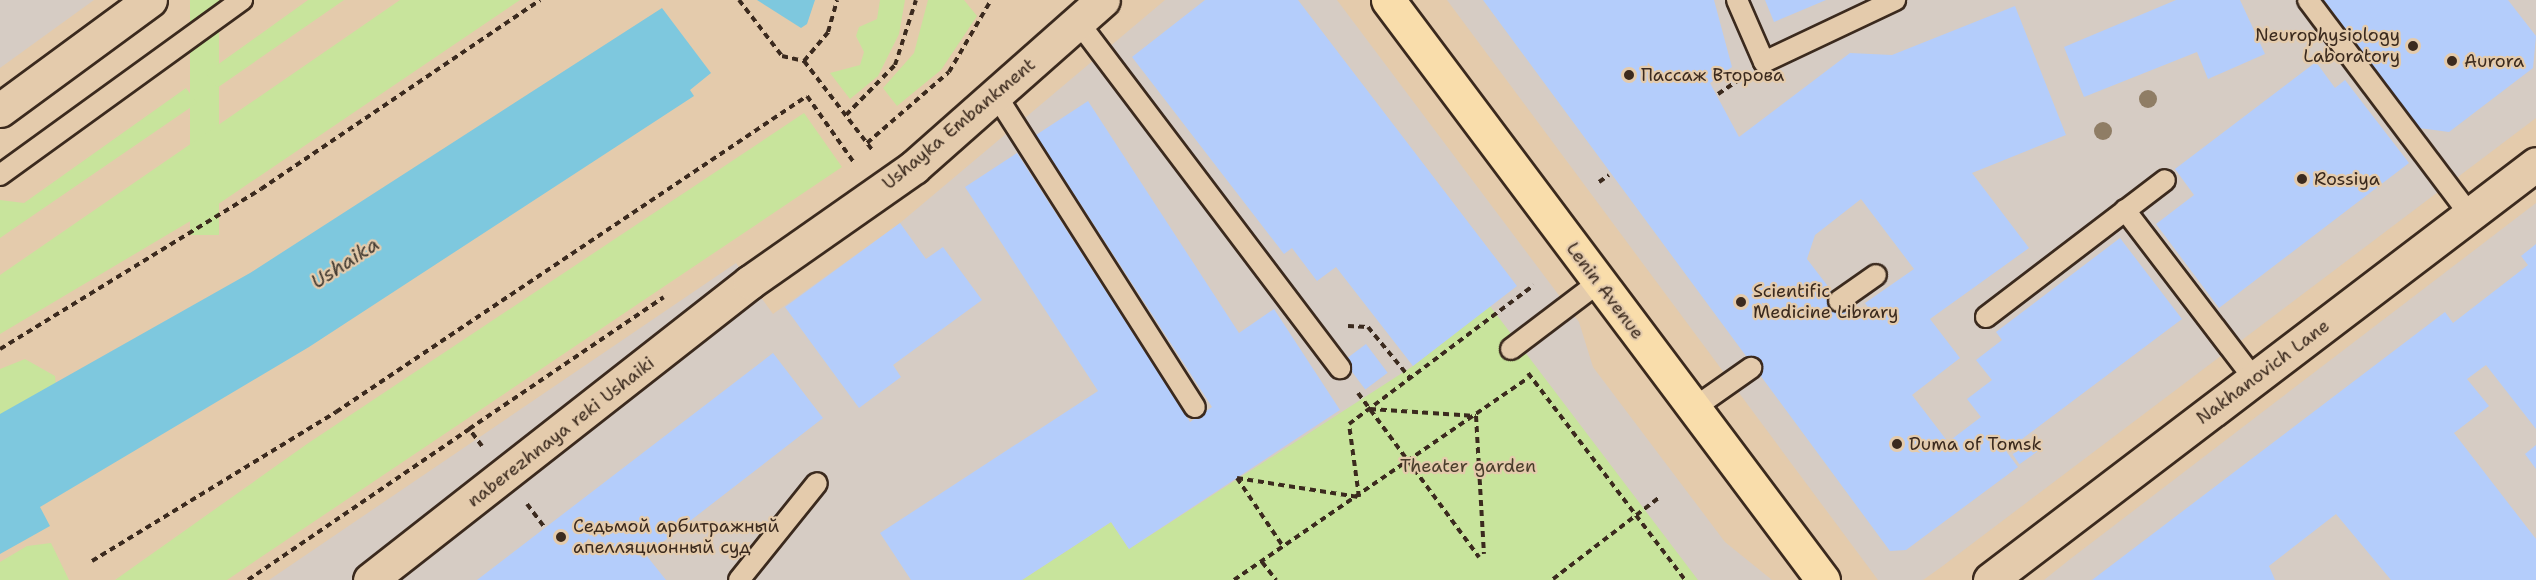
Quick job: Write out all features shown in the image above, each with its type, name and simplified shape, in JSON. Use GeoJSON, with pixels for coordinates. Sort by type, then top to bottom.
{"type":"FeatureCollection","features":[{"type":"Feature","properties":{"kind":"main road","name":"Lenin Avenue"},"geometry":{"type":"LineString","coordinates":[[1388,0],[1823,580]]}},
{"type":"Feature","properties":{"kind":"street"},"geometry":{"type":"LineString","coordinates":[[0,110],[150,0]]}},
{"type":"Feature","properties":{"kind":"street","name":"Ushayka Embankment"},"geometry":{"type":"LineString","coordinates":[[914,167],[1103,0]]}},
{"type":"Feature","properties":{"kind":"street","name":"Nakhanovich Lane"},"geometry":{"type":"LineString","coordinates":[[1990,580],[2536,164]]}},
{"type":"Feature","properties":{"kind":"street","name":"naberezhnaya reki Ushaiki"},"geometry":{"type":"LineString","coordinates":[[370,580],[750,282],[914,167]]}},
{"type":"Feature","properties":{"kind":"lane"},"geometry":{"type":"LineString","coordinates":[[0,175],[242,0]]}},
{"type":"Feature","properties":{"kind":"lane"},"geometry":{"type":"LineString","coordinates":[[1737,0],[1764,62],[1895,0]]}},
{"type":"Feature","properties":{"kind":"lane"},"geometry":{"type":"LineString","coordinates":[[2308,0],[2470,214]]}},
{"type":"Feature","properties":{"kind":"lane"},"geometry":{"type":"LineString","coordinates":[[1079,23],[1340,368]]}},
{"type":"Feature","properties":{"kind":"lane"},"geometry":{"type":"LineString","coordinates":[[996,95],[1195,407]]}},
{"type":"Feature","properties":{"kind":"lane"},"geometry":{"type":"LineString","coordinates":[[1986,317],[2165,180]]}},
{"type":"Feature","properties":{"kind":"lane"},"geometry":{"type":"LineString","coordinates":[[2125,210],[2254,379]]}},
{"type":"Feature","properties":{"kind":"lane"},"geometry":{"type":"LineString","coordinates":[[1839,301],[1876,275]]}},
{"type":"Feature","properties":{"kind":"lane"},"geometry":{"type":"LineString","coordinates":[[1511,349],[1599,283]]}},
{"type":"Feature","properties":{"kind":"lane"},"geometry":{"type":"LineString","coordinates":[[1694,408],[1751,368]]}},
{"type":"Feature","properties":{"kind":"lane"},"geometry":{"type":"LineString","coordinates":[[739,580],[817,483]]}},
{"type":"Feature","properties":{"kind":"path"},"geometry":{"type":"LineString","coordinates":[[0,349],[261,189],[540,0]]}},
{"type":"Feature","properties":{"kind":"path"},"geometry":{"type":"LineString","coordinates":[[739,0],[782,56],[804,61],[876,154],[914,167]]}},
{"type":"Feature","properties":{"kind":"path"},"geometry":{"type":"LineString","coordinates":[[804,61],[828,32],[837,0]]}},
{"type":"Feature","properties":{"kind":"path"},"geometry":{"type":"LineString","coordinates":[[846,115],[895,65],[905,48],[916,0]]}},
{"type":"Feature","properties":{"kind":"path"},"geometry":{"type":"LineString","coordinates":[[867,143],[949,72],[991,0]]}},
{"type":"Feature","properties":{"kind":"path"},"geometry":{"type":"LineString","coordinates":[[92,561],[336,412],[807,96],[858,167]]}},
{"type":"Feature","properties":{"kind":"path"},"geometry":{"type":"LineString","coordinates":[[1599,182],[1609,175]]}},
{"type":"Feature","properties":{"kind":"path"},"geometry":{"type":"LineString","coordinates":[[1359,497],[1349,424],[1534,285]]}},
{"type":"Feature","properties":{"kind":"path"},"geometry":{"type":"LineString","coordinates":[[1305,322],[1368,327],[1410,378]]}},
{"type":"Feature","properties":{"kind":"path"},"geometry":{"type":"LineString","coordinates":[[1340,368],[1481,556],[1476,416]]}},
{"type":"Feature","properties":{"kind":"path"},"geometry":{"type":"LineString","coordinates":[[1234,580],[1410,464],[1531,376],[1685,580]]}},
{"type":"Feature","properties":{"kind":"path"},"geometry":{"type":"LineString","coordinates":[[1369,409],[1476,416]]}},
{"type":"Feature","properties":{"kind":"path"},"geometry":{"type":"LineString","coordinates":[[248,580],[469,429]]}},
{"type":"Feature","properties":{"kind":"path"},"geometry":{"type":"LineString","coordinates":[[1284,548],[1237,478],[1359,497]]}},
{"type":"Feature","properties":{"kind":"path"},"geometry":{"type":"LineString","coordinates":[[1553,579],[1661,496]]}},
{"type":"Feature","properties":{"kind":"path"},"geometry":{"type":"LineString","coordinates":[[1262,562],[1276,580]]}},
{"type":"Feature","properties":{"kind":"shaded area"},"geometry":{"type":"Polygon","coordinates":[[[0,0],[94,0],[0,68],[0,0]]]}},
{"type":"Feature","properties":{"kind":"shaded area"},"geometry":{"type":"Polygon","coordinates":[[[1165,0],[1337,0],[1579,322],[1593,367],[1725,542],[1772,580],[269,580],[736,263],[773,314],[900,223],[1165,0]]]}},
{"type":"Feature","properties":{"kind":"shaded area"},"geometry":{"type":"Polygon","coordinates":[[[1447,0],[2536,0],[2536,118],[1923,580],[1878,580],[1447,0]]]}},
{"type":"Feature","properties":{"kind":"shaded area"},"geometry":{"type":"Polygon","coordinates":[[[2536,203],[2536,580],[2044,580],[2069,560],[2536,203]]]}},
{"type":"Feature","properties":{"kind":"green space"},"geometry":{"type":"Polygon","coordinates":[[[190,0],[219,0],[219,235],[190,235],[190,0]]]}},
{"type":"Feature","properties":{"kind":"green space"},"geometry":{"type":"Polygon","coordinates":[[[308,0],[344,0],[217,88],[206,73],[308,0]]]}},
{"type":"Feature","properties":{"kind":"green space"},"geometry":{"type":"Polygon","coordinates":[[[400,0],[520,0],[214,207],[0,334],[0,275],[400,0]]]}},
{"type":"Feature","properties":{"kind":"green space"},"geometry":{"type":"Polygon","coordinates":[[[880,0],[905,0],[899,34],[878,76],[850,99],[830,73],[860,65],[864,52],[856,36],[859,27],[877,19],[880,0]]]}},
{"type":"Feature","properties":{"kind":"green space"},"geometry":{"type":"Polygon","coordinates":[[[928,0],[964,0],[977,16],[941,70],[897,106],[883,88],[914,53],[928,0]]]}},
{"type":"Feature","properties":{"kind":"green space"},"geometry":{"type":"Polygon","coordinates":[[[186,88],[197,103],[0,238],[0,200],[24,203],[186,88]]]}},
{"type":"Feature","properties":{"kind":"green space"},"geometry":{"type":"Polygon","coordinates":[[[804,113],[842,167],[227,580],[115,580],[307,444],[804,113]]]}},
{"type":"Feature","properties":{"kind":"green space","name":"Theater garden"},"geometry":{"type":"Polygon","coordinates":[[[1490,306],[1698,580],[1022,580],[1111,522],[1129,549],[1413,366],[1490,306]]]}},
{"type":"Feature","properties":{"kind":"green space"},"geometry":{"type":"Polygon","coordinates":[[[25,359],[55,376],[59,412],[0,454],[0,369],[25,359]]]}},
{"type":"Feature","properties":{"kind":"green space"},"geometry":{"type":"Polygon","coordinates":[[[51,543],[69,580],[0,580],[0,562],[27,546],[51,543]]]}},
{"type":"Feature","properties":{"kind":"water"},"geometry":{"type":"Polygon","coordinates":[[[757,0],[815,0],[807,24],[801,28],[757,0]]]}},
{"type":"Feature","properties":{"kind":"water","name":"Ushaika"},"geometry":{"type":"Polygon","coordinates":[[[662,8],[711,73],[690,90],[694,96],[309,347],[40,507],[50,526],[0,554],[0,414],[250,273],[662,8]]]}},
{"type":"Feature","properties":{"kind":"building"},"geometry":{"type":"Polygon","coordinates":[[[1205,0],[1298,0],[1517,286],[1413,366],[1336,267],[1317,281],[1292,248],[1284,254],[1132,57],[1205,0]]]}},
{"type":"Feature","properties":{"kind":"building"},"geometry":{"type":"Polygon","coordinates":[[[1483,0],[1714,0],[1732,67],[1710,83],[1739,137],[1850,53],[1892,55],[2015,6],[2066,135],[1972,173],[2029,248],[1930,319],[1960,358],[1912,395],[1948,442],[1981,417],[1967,399],[1992,380],[1976,360],[2002,340],[1996,332],[2120,238],[2182,319],[2006,451],[2018,467],[1906,550],[1890,551],[1483,0]],[[1861,199],[1815,235],[1807,259],[1853,319],[1876,318],[1865,303],[1914,269],[1861,199]]]}},
{"type":"Feature","properties":{"kind":"building"},"geometry":{"type":"Polygon","coordinates":[[[1765,0],[1826,0],[1774,22],[1765,0]]]}},
{"type":"Feature","properties":{"kind":"building"},"geometry":{"type":"Polygon","coordinates":[[[2176,0],[2240,0],[2265,54],[2208,79],[2197,52],[2084,97],[2064,47],[2176,0]]]}},
{"type":"Feature","properties":{"kind":"building","name":"Aurora"},"geometry":{"type":"Polygon","coordinates":[[[2324,0],[2508,0],[2536,36],[2533,68],[2449,132],[2419,128],[2324,0]]]}},
{"type":"Feature","properties":{"kind":"building","name":"Rossiya"},"geometry":{"type":"Polygon","coordinates":[[[2316,62],[2335,88],[2345,80],[2409,163],[2219,308],[2156,224],[2194,195],[2175,169],[2316,62]]]}},
{"type":"Feature","properties":{"kind":"building"},"geometry":{"type":"Polygon","coordinates":[[[1088,101],[1239,333],[1274,309],[1340,410],[1129,549],[1111,522],[1022,580],[911,580],[880,533],[1098,391],[965,187],[1017,153],[1190,422],[1212,407],[1036,135],[1088,101]]]}},
{"type":"Feature","properties":{"kind":"building"},"geometry":{"type":"Polygon","coordinates":[[[900,223],[926,259],[943,247],[982,300],[893,365],[901,377],[859,408],[785,307],[900,223]]]}},
{"type":"Feature","properties":{"kind":"building"},"geometry":{"type":"Polygon","coordinates":[[[2536,244],[2536,429],[2486,365],[2467,379],[2489,406],[2454,433],[2536,539],[2536,580],[2391,580],[2336,514],[2269,566],[2275,580],[2092,580],[2445,312],[2453,323],[2528,265],[2521,256],[2536,244]]]}},
{"type":"Feature","properties":{"kind":"building"},"geometry":{"type":"Polygon","coordinates":[[[1366,344],[1388,373],[1365,390],[1344,361],[1366,344]]]}},
{"type":"Feature","properties":{"kind":"building"},"geometry":{"type":"Polygon","coordinates":[[[773,353],[823,418],[646,555],[666,580],[477,580],[773,353]]]}},
{"type":"Feature","properties":{"kind":"building"},"geometry":{"type":"Polygon","coordinates":[[[2033,440],[2040,450],[2019,464],[2013,454],[2033,440]]]}},
{"type":"Feature","properties":{"kind":"building"},"geometry":{"type":"Polygon","coordinates":[[[2536,445],[2536,469],[2525,454],[2536,445]]]}},
{"type":"Feature","properties":{"kind":"place","name":"Neurophysiology Laboratory"},"geometry":{"type":"Point","coordinates":[2413,46]}},
{"type":"Feature","properties":{"kind":"place","name":"Aurora"},"geometry":{"type":"Point","coordinates":[2452,61]}},
{"type":"Feature","properties":{"kind":"place","name":"Пассаж Второва"},"geometry":{"type":"Point","coordinates":[1629,75]}},
{"type":"Feature","properties":{"kind":"place","name":"Rossiya"},"geometry":{"type":"Point","coordinates":[2302,179]}},
{"type":"Feature","properties":{"kind":"place","name":"Scientific Medicine Library"},"geometry":{"type":"Point","coordinates":[1741,302]}},
{"type":"Feature","properties":{"kind":"place","name":"Duma of Tomsk"},"geometry":{"type":"Point","coordinates":[1897,444]}},
{"type":"Feature","properties":{"kind":"place","name":"Седьмой арбитражный апелляционный суд"},"geometry":{"type":"Point","coordinates":[561,537]}}]}
